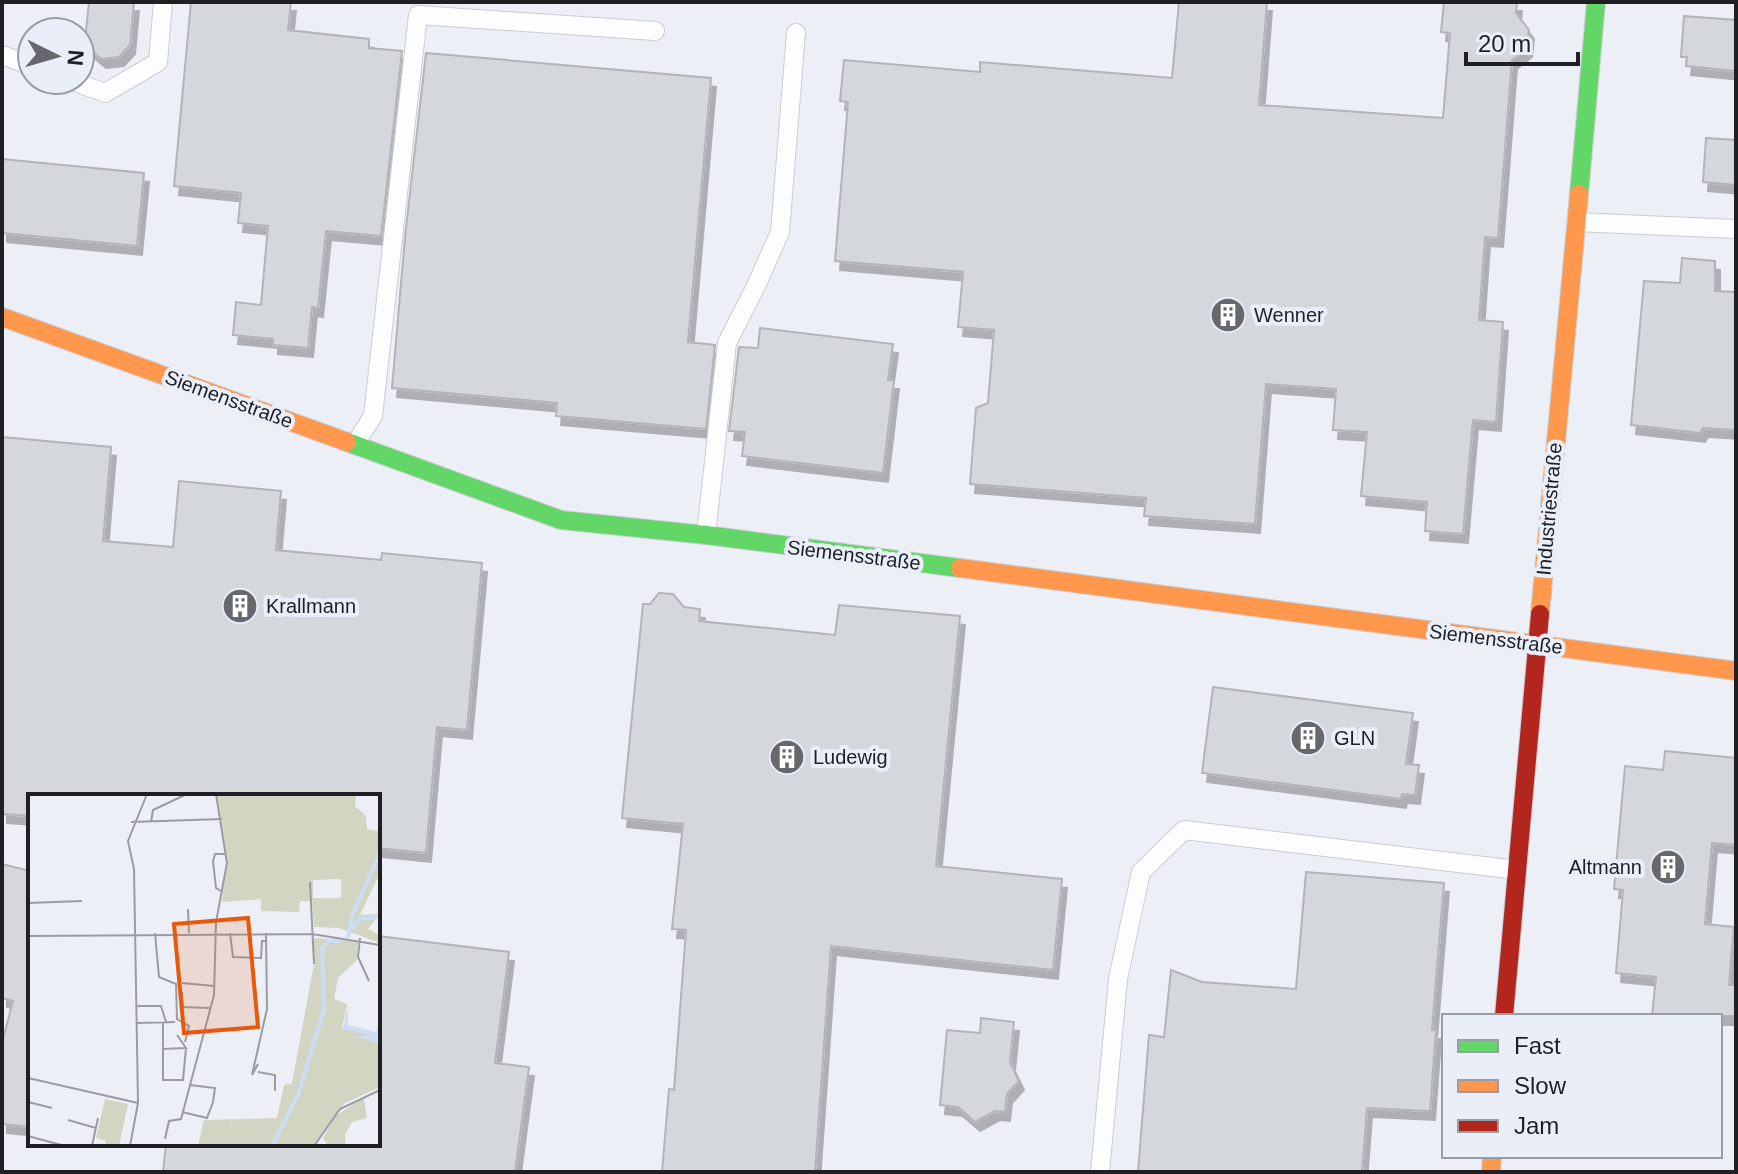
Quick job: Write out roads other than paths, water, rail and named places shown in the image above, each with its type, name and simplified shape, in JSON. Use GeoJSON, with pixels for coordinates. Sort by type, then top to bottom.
{"type":"FeatureCollection","features":[{"type":"Feature","properties":{"kind":"street","name":"Industriestraße"},"geometry":{"type":"LineString","coordinates":[[1504,1014],[1596,2]]}},
{"type":"Feature","properties":{"kind":"street","name":"Siemensstraße"},"geometry":{"type":"LineString","coordinates":[[2,317],[561,520],[706,535],[1736,671]]}},
{"type":"Feature","properties":{"kind":"lane"},"geometry":{"type":"LineString","coordinates":[[96,90],[105,93],[158,62],[163,2]]}},
{"type":"Feature","properties":{"kind":"lane"},"geometry":{"type":"LineString","coordinates":[[355,444],[373,416],[418,15],[655,31]]}},
{"type":"Feature","properties":{"kind":"lane"},"geometry":{"type":"LineString","coordinates":[[706,535],[727,343],[780,232],[796,33]]}},
{"type":"Feature","properties":{"kind":"lane"},"geometry":{"type":"LineString","coordinates":[[1576,222],[1736,229]]}},
{"type":"Feature","properties":{"kind":"lane"},"geometry":{"type":"LineString","coordinates":[[1100,1172],[1118,979],[1141,872],[1184,830],[1517,870]]}},
{"type":"Feature","properties":{"kind":"place","name":"Wenner"},"geometry":{"type":"Point","coordinates":[1228,315]}},
{"type":"Feature","properties":{"kind":"place","name":"Krallmann"},"geometry":{"type":"Point","coordinates":[240,606]}},
{"type":"Feature","properties":{"kind":"place","name":"GLN"},"geometry":{"type":"Point","coordinates":[1308,738]}},
{"type":"Feature","properties":{"kind":"place","name":"Ludewig"},"geometry":{"type":"Point","coordinates":[787,757]}},
{"type":"Feature","properties":{"kind":"place","name":"Altmann"},"geometry":{"type":"Point","coordinates":[1668,867]}}]}
